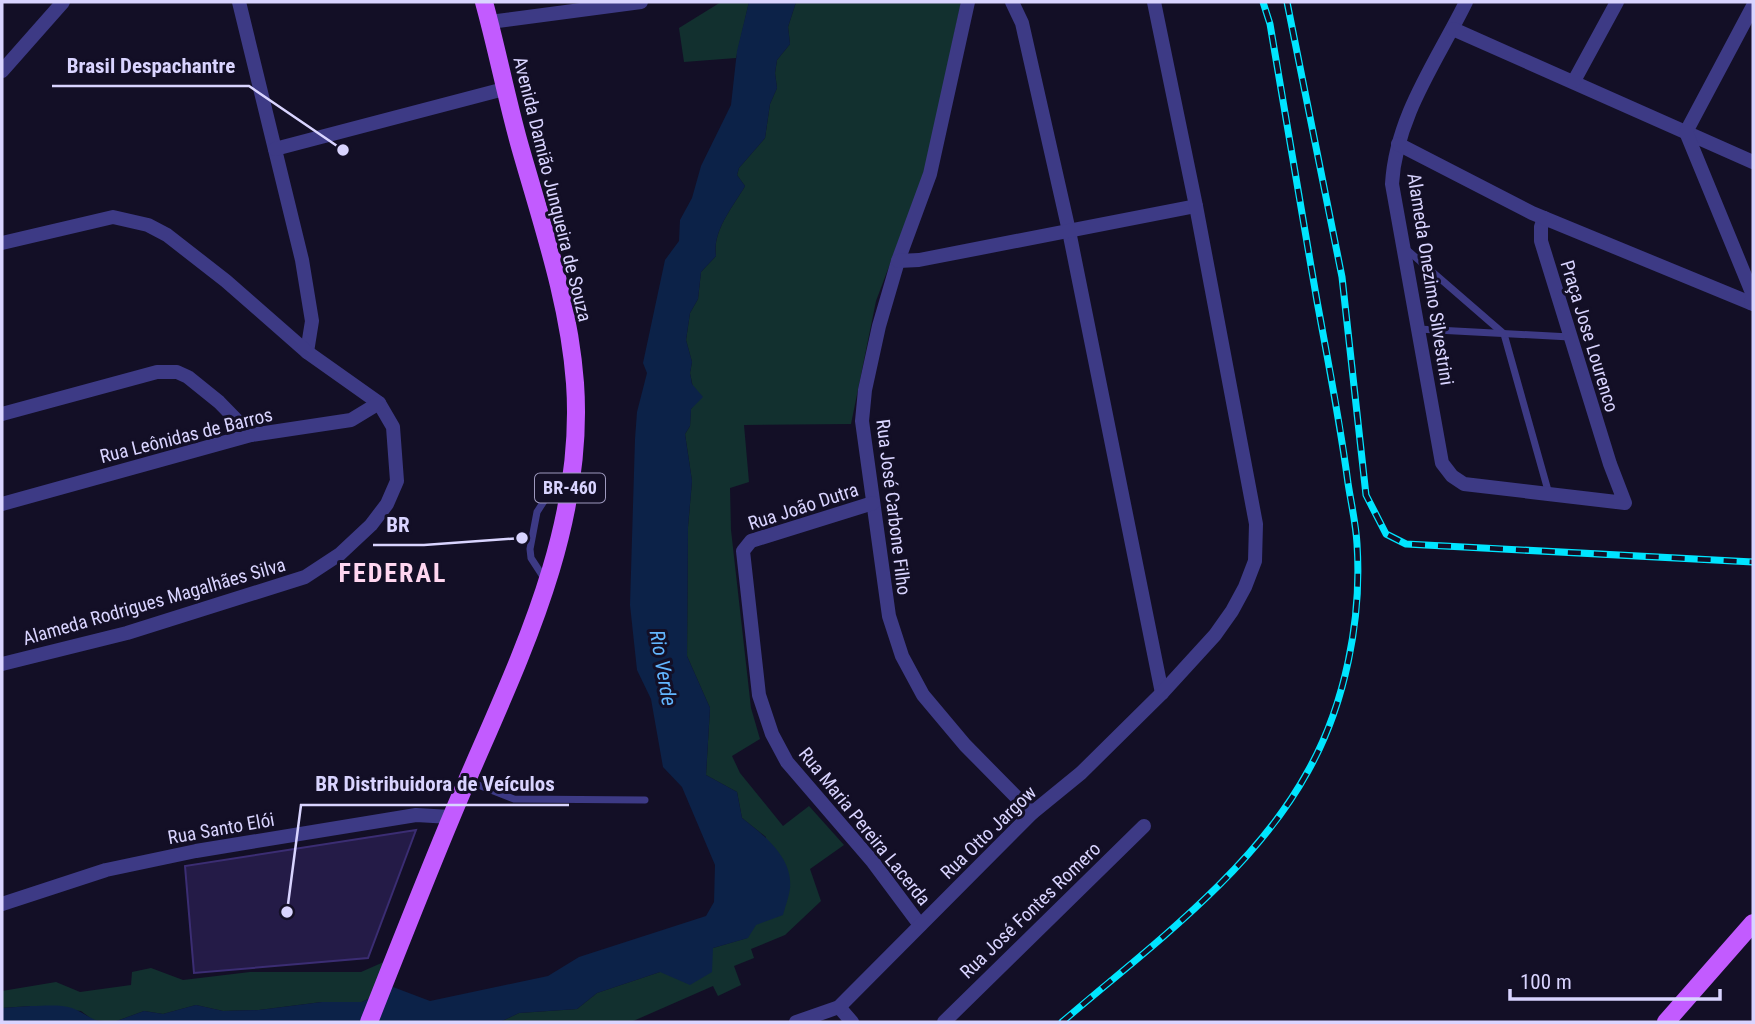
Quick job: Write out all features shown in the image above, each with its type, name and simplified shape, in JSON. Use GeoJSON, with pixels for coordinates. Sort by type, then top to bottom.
{"type":"FeatureCollection","features":[{"type":"Feature","properties":{"kind":"main road","name":"Avenida Damião Junqueira de Souza"},"geometry":{"type":"LineString","coordinates":[[369,1022],[548,583],[571,486],[575,384],[570,338],[561,291],[504,89],[484,2]]}},
{"type":"Feature","properties":{"kind":"main road"},"geometry":{"type":"LineString","coordinates":[[1666,1022],[1753,923]]}},
{"type":"Feature","properties":{"kind":"street"},"geometry":{"type":"LineString","coordinates":[[2,71],[63,2]]}},
{"type":"Feature","properties":{"kind":"street"},"geometry":{"type":"LineString","coordinates":[[239,2],[310,299],[312,321],[307,352]]}},
{"type":"Feature","properties":{"kind":"street"},"geometry":{"type":"LineString","coordinates":[[489,22],[640,2]]}},
{"type":"Feature","properties":{"kind":"street","name":"Rua José Carbone Filho"},"geometry":{"type":"LineString","coordinates":[[968,2],[930,174],[898,261],[879,326],[865,390],[862,421],[889,616],[902,656],[923,695],[965,745],[1032,813]]}},
{"type":"Feature","properties":{"kind":"street"},"geometry":{"type":"LineString","coordinates":[[1012,2],[1022,23],[1069,231],[1162,693]]}},
{"type":"Feature","properties":{"kind":"street"},"geometry":{"type":"LineString","coordinates":[[1154,2],[1256,524],[1255,561],[1245,587],[1221,627],[1162,693]]}},
{"type":"Feature","properties":{"kind":"street","name":"Alameda Onezimo Silvestrini"},"geometry":{"type":"LineString","coordinates":[[1466,2],[1417,91],[1398,144],[1393,163],[1392,184],[1442,463],[1452,476],[1464,484],[1549,495]]}},
{"type":"Feature","properties":{"kind":"street"},"geometry":{"type":"LineString","coordinates":[[1574,81],[1617,2]]}},
{"type":"Feature","properties":{"kind":"street"},"geometry":{"type":"LineString","coordinates":[[1686,132],[1752,13]]}},
{"type":"Feature","properties":{"kind":"street"},"geometry":{"type":"LineString","coordinates":[[1453,29],[1753,162]]}},
{"type":"Feature","properties":{"kind":"street"},"geometry":{"type":"LineString","coordinates":[[275,149],[504,89]]}},
{"type":"Feature","properties":{"kind":"street"},"geometry":{"type":"LineString","coordinates":[[1398,144],[1544,218],[1752,304],[1752,295],[1686,132]]}},
{"type":"Feature","properties":{"kind":"street"},"geometry":{"type":"LineString","coordinates":[[898,261],[919,260],[1196,206]]}},
{"type":"Feature","properties":{"kind":"street","name":"Alameda Rodrigues Magalhães Silva"},"geometry":{"type":"LineString","coordinates":[[2,243],[104,218],[128,219],[167,235],[307,352],[379,403],[393,427],[397,481],[387,504],[371,525],[327,564],[290,584],[127,633],[2,664]]}},
{"type":"Feature","properties":{"kind":"street","name":"Praça Jose Lourenco"},"geometry":{"type":"LineString","coordinates":[[1544,218],[1541,241],[1610,464],[1625,503],[1549,495]]}},
{"type":"Feature","properties":{"kind":"street"},"geometry":{"type":"LineString","coordinates":[[2,414],[157,372],[177,372],[200,385],[251,435]]}},
{"type":"Feature","properties":{"kind":"street","name":"Rua Leônidas de Barros"},"geometry":{"type":"LineString","coordinates":[[2,504],[251,435],[351,420],[379,403]]}},
{"type":"Feature","properties":{"kind":"street","name":"Rua João Dutra"},"geometry":{"type":"LineString","coordinates":[[745,546],[751,541],[873,503]]}},
{"type":"Feature","properties":{"kind":"street","name":"Rua Maria Pereira Lacerda"},"geometry":{"type":"LineString","coordinates":[[745,546],[743,551],[758,695],[772,734],[787,762],[873,862],[920,925]]}},
{"type":"Feature","properties":{"kind":"street","name":"Rua Otto Jargow"},"geometry":{"type":"LineString","coordinates":[[796,1022],[839,1007],[1032,813],[1081,773],[1162,693]]}},
{"type":"Feature","properties":{"kind":"street","name":"Rua Santo Elói"},"geometry":{"type":"LineString","coordinates":[[2,904],[106,870],[196,851],[416,815],[451,817]]}},
{"type":"Feature","properties":{"kind":"street","name":"Rua José Fontes Romero"},"geometry":{"type":"LineString","coordinates":[[944,1022],[1144,826]]}},
{"type":"Feature","properties":{"kind":"street"},"geometry":{"type":"LineString","coordinates":[[839,1007],[852,1022]]}},
{"type":"Feature","properties":{"kind":"lane"},"geometry":{"type":"LineString","coordinates":[[1402,243],[1504,334],[1549,495]]}},
{"type":"Feature","properties":{"kind":"lane"},"geometry":{"type":"LineString","coordinates":[[1418,329],[1570,337]]}},
{"type":"Feature","properties":{"kind":"lane"},"geometry":{"type":"LineString","coordinates":[[548,583],[531,558],[530,549],[537,512],[551,494],[571,486]]}},
{"type":"Feature","properties":{"kind":"lane"},"geometry":{"type":"LineString","coordinates":[[467,781],[514,799],[645,800]]}},
{"type":"Feature","properties":{"kind":"green space"},"geometry":{"type":"Polygon","coordinates":[[[721,2],[749,2],[736,58],[684,62],[679,28],[721,2]]]}},
{"type":"Feature","properties":{"kind":"green space"},"geometry":{"type":"Polygon","coordinates":[[[796,2],[961,2],[926,168],[876,301],[851,424],[744,425],[749,482],[730,488],[731,530],[751,708],[760,739],[732,756],[740,773],[783,826],[809,806],[844,845],[810,869],[821,901],[785,935],[751,949],[754,958],[734,966],[741,985],[718,996],[713,986],[631,1022],[500,1022],[519,1013],[577,1009],[597,993],[660,972],[713,948],[747,938],[766,837],[742,818],[737,792],[706,775],[710,708],[687,656],[688,527],[692,481],[685,434],[690,426],[691,409],[696,402],[690,373],[692,362],[686,340],[690,313],[698,299],[701,272],[716,256],[720,228],[745,186],[737,175],[739,168],[765,138],[770,104],[777,88],[777,60],[790,44],[788,27],[796,2]]]}},
{"type":"Feature","properties":{"kind":"green space"},"geometry":{"type":"Polygon","coordinates":[[[386,961],[370,998],[362,1002],[322,1002],[259,1010],[223,1011],[196,1005],[163,1014],[144,1011],[114,1022],[93,1020],[81,1011],[31,1006],[2,1008],[2,991],[56,982],[80,992],[131,985],[132,972],[151,968],[183,980],[250,972],[361,972],[386,961]]]}},
{"type":"Feature","properties":{"kind":"water","name":"Rio Verde"},"geometry":{"type":"Polygon","coordinates":[[[749,2],[796,2],[788,27],[790,44],[777,60],[777,88],[770,104],[765,138],[739,168],[737,175],[745,186],[720,228],[716,256],[701,272],[698,299],[690,313],[686,340],[692,362],[690,373],[692,384],[703,397],[691,409],[690,426],[685,434],[692,481],[688,527],[687,656],[710,708],[706,775],[737,792],[742,818],[768,840],[782,857],[790,877],[783,915],[756,925],[748,938],[713,948],[712,972],[690,985],[660,972],[597,993],[577,1009],[519,1013],[500,1022],[114,1022],[144,1011],[163,1014],[196,1005],[223,1011],[259,1010],[322,1002],[362,1002],[393,987],[430,1001],[548,976],[579,957],[706,916],[714,902],[715,865],[682,787],[663,767],[651,699],[637,670],[630,605],[635,439],[637,412],[647,373],[643,363],[665,260],[679,241],[680,220],[692,198],[701,166],[731,105],[737,51],[749,2]]]}},
{"type":"Feature","properties":{"kind":"water"},"geometry":{"type":"Polygon","coordinates":[[[67,1007],[103,1022],[2,1022],[2,1008],[67,1007]]]}},
{"type":"Feature","properties":{"kind":"building"},"geometry":{"type":"Polygon","coordinates":[[[416,830],[368,958],[194,973],[185,866],[416,830]]]}},
{"type":"Feature","properties":{"kind":"railway"},"geometry":{"type":"LineString","coordinates":[[1062,1022],[1197,907],[1229,875],[1285,808],[1321,745],[1332,718],[1348,661],[1357,602],[1356,529],[1270,24],[1263,2]]}},
{"type":"Feature","properties":{"kind":"railway"},"geometry":{"type":"LineString","coordinates":[[1287,2],[1342,277],[1366,495],[1386,534],[1406,544],[1753,562]]}},
{"type":"Feature","properties":{"kind":"place","name":"Brasil Despachantre"},"geometry":{"type":"Point","coordinates":[343,150]}},
{"type":"Feature","properties":{"kind":"place","name":"BR"},"geometry":{"type":"Point","coordinates":[522,538]}},
{"type":"Feature","properties":{"kind":"place","name":"BR Distribuidora de Veículos"},"geometry":{"type":"Point","coordinates":[287,912]}},
{"type":"Feature","properties":{"kind":"district","name":"FEDERAL"},"geometry":{"type":"Point","coordinates":[393,573]}}]}
